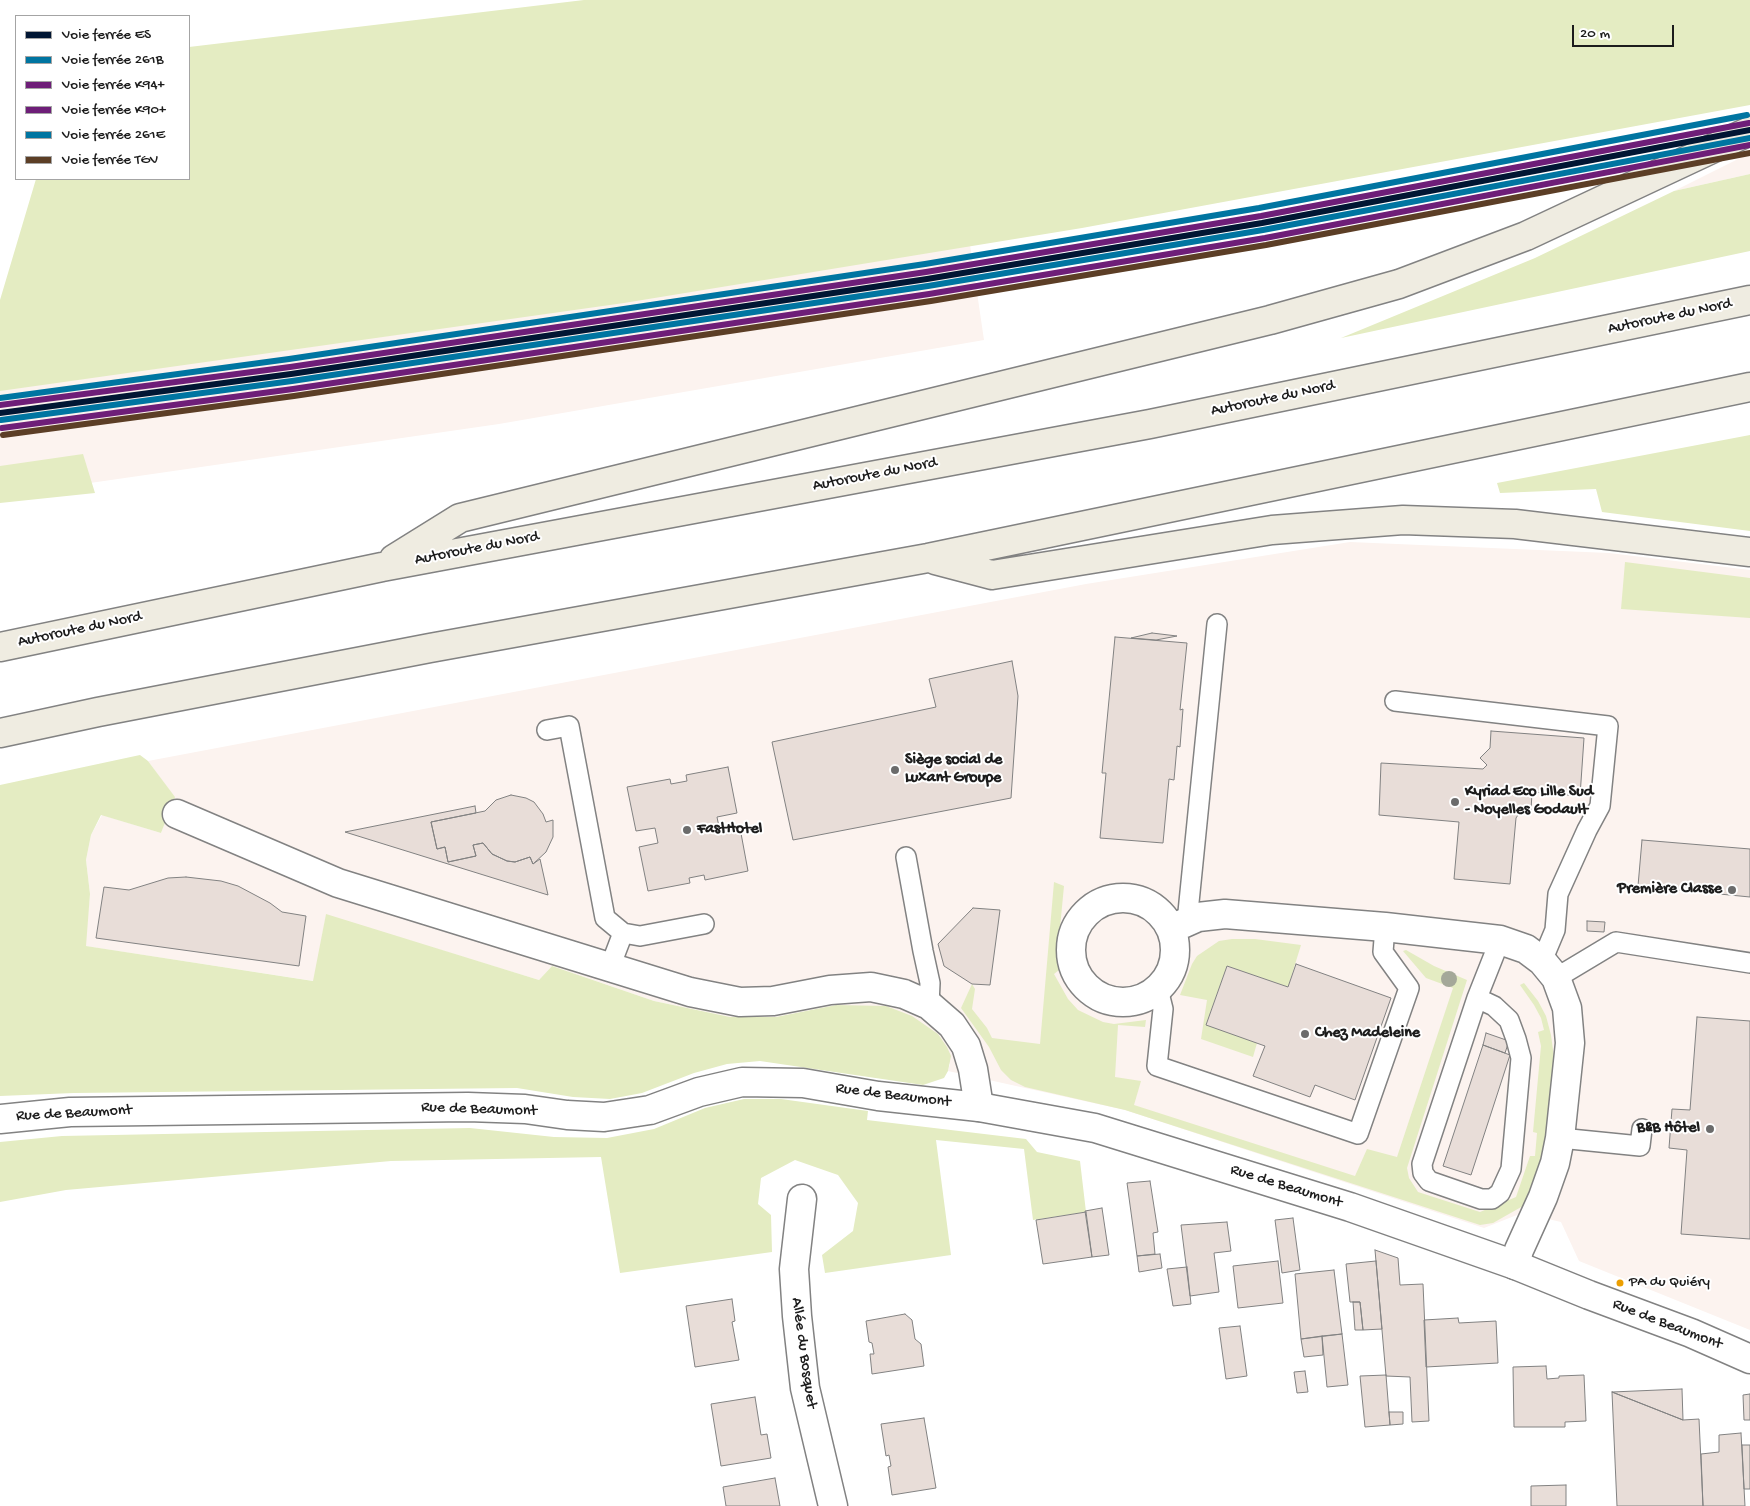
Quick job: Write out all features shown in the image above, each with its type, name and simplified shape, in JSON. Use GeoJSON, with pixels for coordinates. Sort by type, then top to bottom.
{"type":"FeatureCollection","features":[{"type":"Feature","properties":{"kind":"highway"},"geometry":{"type":"LineString","coordinates":[[382,567],[460,518],[1270,320],[1399,284],[1526,236],[1750,131]]}},
{"type":"Feature","properties":{"kind":"highway","name":"Autoroute du Nord"},"geometry":{"type":"LineString","coordinates":[[0,647],[382,567],[1150,424],[1750,300]]}},
{"type":"Feature","properties":{"kind":"highway"},"geometry":{"type":"LineString","coordinates":[[0,733],[98,712],[430,648],[928,558],[1750,387]]}},
{"type":"Feature","properties":{"kind":"highway"},"geometry":{"type":"LineString","coordinates":[[928,558],[992,575],[1272,530],[1403,520],[1515,524],[1750,552]]}},
{"type":"Feature","properties":{"kind":"street"},"geometry":{"type":"LineString","coordinates":[[177,814],[338,883],[690,992],[740,1002],[773,1001],[830,990],[871,987],[904,994],[929,1005],[952,1025],[966,1046],[973,1069],[979,1107]]}},
{"type":"Feature","properties":{"kind":"street"},"geometry":{"type":"LineString","coordinates":[[1112,898],[1130,898],[1147,903],[1179,925],[1174,961],[1169,977],[1158,990],[1145,998],[1128,1003],[1110,1001],[1093,994],[1080,982],[1072,966],[1069,949],[1073,931],[1082,916],[1096,904],[1112,898]]}},
{"type":"Feature","properties":{"kind":"street"},"geometry":{"type":"LineString","coordinates":[[1179,925],[1198,917],[1225,914],[1500,940],[1526,949],[1549,970],[1567,1008],[1570,1043],[1560,1138],[1555,1163],[1543,1197],[1519,1250],[1515,1265]]}},
{"type":"Feature","properties":{"kind":"street","name":"Rue de Beaumont"},"geometry":{"type":"LineString","coordinates":[[0,1119],[70,1112],[468,1107],[525,1109],[567,1115],[604,1117],[650,1110],[699,1092],[742,1082],[803,1083],[878,1096],[979,1107],[1095,1128],[1350,1207],[1515,1265],[1691,1333],[1750,1358]]}},
{"type":"Feature","properties":{"kind":"street","name":"Allée du Bosquet"},"geometry":{"type":"LineString","coordinates":[[802,1199],[794,1269],[796,1316],[805,1388],[834,1506]]}},
{"type":"Feature","properties":{"kind":"lane"},"geometry":{"type":"LineString","coordinates":[[1179,925],[1217,624]]}},
{"type":"Feature","properties":{"kind":"lane"},"geometry":{"type":"LineString","coordinates":[[1395,702],[1608,726],[1600,806],[1558,894],[1549,970]]}},
{"type":"Feature","properties":{"kind":"lane"},"geometry":{"type":"LineString","coordinates":[[547,730],[569,726],[605,918],[623,933],[640,936],[704,924]]}},
{"type":"Feature","properties":{"kind":"lane"},"geometry":{"type":"LineString","coordinates":[[906,857],[930,983],[929,1005]]}},
{"type":"Feature","properties":{"kind":"lane"},"geometry":{"type":"LineString","coordinates":[[1158,990],[1163,1009],[1157,1066],[1358,1134],[1409,988],[1383,952],[1385,928]]}},
{"type":"Feature","properties":{"kind":"lane"},"geometry":{"type":"LineString","coordinates":[[610,967],[623,933]]}},
{"type":"Feature","properties":{"kind":"lane"},"geometry":{"type":"LineString","coordinates":[[1477,998],[1494,1006],[1509,1020],[1521,1058],[1511,1168],[1500,1194],[1492,1199],[1481,1199],[1429,1182],[1423,1173],[1422,1164],[1477,998],[1500,940]]}},
{"type":"Feature","properties":{"kind":"lane"},"geometry":{"type":"LineString","coordinates":[[1549,970],[1616,942],[1750,963]]}},
{"type":"Feature","properties":{"kind":"lane"},"geometry":{"type":"LineString","coordinates":[[1560,1138],[1640,1146],[1642,1129]]}},
{"type":"Feature","properties":{"kind":"shaded area"},"geometry":{"type":"Polygon","coordinates":[[[1750,153],[1750,174],[1674,191],[1750,153]]]}},
{"type":"Feature","properties":{"kind":"shaded area"},"geometry":{"type":"Polygon","coordinates":[[[960,177],[984,340],[499,424],[0,496],[0,334],[609,244],[960,177]]]}},
{"type":"Feature","properties":{"kind":"shaded area"},"geometry":{"type":"Polygon","coordinates":[[[1350,542],[1609,553],[1750,570],[1750,1330],[1579,1261],[1561,1222],[1522,1213],[1484,1228],[1125,1110],[948,1071],[950,1064],[836,1005],[776,1017],[730,1017],[654,1001],[552,966],[539,980],[326,915],[314,981],[85,946],[90,894],[86,860],[91,835],[102,815],[161,833],[174,797],[148,761],[1086,584],[1350,542]]]}},
{"type":"Feature","properties":{"kind":"green space"},"geometry":{"type":"Polygon","coordinates":[[[584,0],[1750,0],[1750,105],[1082,228],[624,303],[0,391],[0,300],[36,180],[190,180],[190,47],[584,0]]]}},
{"type":"Feature","properties":{"kind":"green space"},"geometry":{"type":"Polygon","coordinates":[[[1750,174],[1750,251],[1341,338],[1535,258],[1674,191],[1750,174]]]}},
{"type":"Feature","properties":{"kind":"green space"},"geometry":{"type":"Polygon","coordinates":[[[1750,435],[1750,531],[1602,512],[1596,489],[1500,493],[1497,483],[1750,435]]]}},
{"type":"Feature","properties":{"kind":"green space"},"geometry":{"type":"Polygon","coordinates":[[[83,454],[95,493],[0,503],[0,466],[83,454]]]}},
{"type":"Feature","properties":{"kind":"green space"},"geometry":{"type":"Polygon","coordinates":[[[1625,562],[1750,578],[1750,618],[1621,609],[1625,562]]]}},
{"type":"Feature","properties":{"kind":"green space"},"geometry":{"type":"Polygon","coordinates":[[[140,755],[148,761],[175,797],[161,833],[101,815],[91,835],[86,860],[90,894],[86,946],[313,981],[326,914],[539,980],[552,966],[654,1001],[730,1017],[776,1017],[836,1005],[886,1006],[912,1016],[938,1034],[951,1056],[948,1071],[944,1078],[923,1085],[760,1061],[727,1064],[694,1073],[642,1093],[610,1099],[573,1097],[517,1088],[74,1093],[0,1096],[0,785],[140,755]]]}},
{"type":"Feature","properties":{"kind":"green space"},"geometry":{"type":"Polygon","coordinates":[[[1054,882],[1064,886],[1057,959],[1059,970],[1054,974],[1068,999],[1078,1010],[1103,1022],[1114,1024],[1146,1020],[1145,1027],[1118,1025],[1115,1077],[1141,1081],[1134,1105],[1355,1176],[1367,1149],[1397,1157],[1453,988],[1426,978],[1403,951],[1406,950],[1434,966],[1467,980],[1407,1168],[1409,1178],[1418,1192],[1480,1212],[1516,1197],[1530,1156],[1535,1156],[1537,1133],[1533,1132],[1541,1046],[1538,1032],[1544,1030],[1541,1018],[1520,985],[1524,983],[1538,1001],[1546,1016],[1554,1057],[1547,1132],[1542,1158],[1523,1206],[1493,1223],[1480,1225],[1125,1110],[1025,1087],[1011,1080],[1001,1070],[989,1047],[961,1008],[972,984],[975,989],[972,1009],[987,1028],[992,1038],[1040,1044],[1054,882]]]}},
{"type":"Feature","properties":{"kind":"green space"},"geometry":{"type":"Polygon","coordinates":[[[1255,939],[1301,945],[1288,987],[1227,966],[1206,1024],[1257,1043],[1253,1057],[1201,1039],[1207,1000],[1180,995],[1197,956],[1219,941],[1255,939]]]}},
{"type":"Feature","properties":{"kind":"green space"},"geometry":{"type":"Polygon","coordinates":[[[744,1099],[781,1099],[868,1111],[867,1120],[1026,1139],[1037,1152],[1080,1161],[1086,1212],[1033,1220],[1024,1149],[936,1140],[951,1255],[825,1273],[822,1255],[853,1231],[858,1203],[838,1175],[795,1160],[761,1178],[758,1204],[771,1215],[772,1252],[620,1273],[601,1157],[391,1161],[66,1190],[0,1202],[0,1142],[62,1136],[470,1128],[554,1137],[607,1138],[654,1129],[705,1108],[744,1099]]]}},
{"type":"Feature","properties":{"kind":"building"},"geometry":{"type":"Polygon","coordinates":[[[1152,633],[1177,636],[1156,640],[1131,638],[1152,633]]]}},
{"type":"Feature","properties":{"kind":"building"},"geometry":{"type":"Polygon","coordinates":[[[1115,637],[1187,643],[1180,710],[1183,709],[1180,747],[1177,746],[1174,780],[1169,779],[1163,843],[1100,838],[1106,773],[1102,773],[1115,637]]]}},
{"type":"Feature","properties":{"kind":"building","name":"Siège social de Luxant Groupe"},"geometry":{"type":"Polygon","coordinates":[[[1012,661],[1018,696],[1011,798],[793,840],[772,742],[936,707],[929,679],[1012,661]]]}},
{"type":"Feature","properties":{"kind":"building","name":"Kyriad Eco Lille Sud - Noyelles Godault"},"geometry":{"type":"Polygon","coordinates":[[[1491,731],[1584,738],[1580,796],[1532,792],[1531,811],[1526,808],[1516,818],[1510,884],[1454,879],[1459,822],[1379,815],[1381,763],[1483,769],[1487,765],[1480,758],[1490,748],[1491,731]]]}},
{"type":"Feature","properties":{"kind":"building","name":"FastHotel"},"geometry":{"type":"Polygon","coordinates":[[[728,767],[737,813],[717,817],[720,832],[740,828],[748,871],[705,880],[704,875],[689,878],[690,883],[648,891],[639,847],[658,843],[655,828],[636,831],[627,787],[670,779],[671,784],[687,781],[686,775],[728,767]]]}},
{"type":"Feature","properties":{"kind":"building"},"geometry":{"type":"Polygon","coordinates":[[[511,795],[534,802],[543,814],[546,822],[553,820],[553,837],[546,852],[533,864],[530,857],[515,862],[507,861],[492,854],[483,843],[473,845],[476,856],[448,862],[445,847],[437,849],[431,822],[485,811],[496,800],[511,795]]]}},
{"type":"Feature","properties":{"kind":"building"},"geometry":{"type":"Polygon","coordinates":[[[475,806],[476,813],[431,822],[437,849],[445,847],[448,862],[476,856],[473,845],[483,843],[492,854],[507,861],[515,862],[530,857],[533,864],[540,859],[548,895],[345,832],[475,806]]]}},
{"type":"Feature","properties":{"kind":"building"},"geometry":{"type":"Polygon","coordinates":[[[1642,840],[1750,849],[1750,897],[1638,886],[1642,840]]]}},
{"type":"Feature","properties":{"kind":"building"},"geometry":{"type":"Polygon","coordinates":[[[186,877],[221,881],[238,886],[270,903],[282,912],[306,916],[299,966],[96,938],[104,887],[129,890],[168,878],[186,877]]]}},
{"type":"Feature","properties":{"kind":"building"},"geometry":{"type":"Polygon","coordinates":[[[973,908],[1000,910],[990,985],[972,984],[944,966],[938,944],[973,908]]]}},
{"type":"Feature","properties":{"kind":"building"},"geometry":{"type":"Polygon","coordinates":[[[1587,921],[1605,922],[1604,932],[1587,931],[1587,921]]]}},
{"type":"Feature","properties":{"kind":"building","name":"Chez Madeleine"},"geometry":{"type":"Polygon","coordinates":[[[1296,964],[1391,998],[1355,1100],[1315,1085],[1310,1097],[1253,1076],[1265,1046],[1206,1025],[1227,966],[1288,987],[1296,964]]]}},
{"type":"Feature","properties":{"kind":"building","name":"B&B Hôtel"},"geometry":{"type":"Polygon","coordinates":[[[1697,1017],[1750,1021],[1750,1239],[1681,1234],[1687,1150],[1669,1148],[1672,1109],[1690,1110],[1697,1017]]]}},
{"type":"Feature","properties":{"kind":"building"},"geometry":{"type":"Polygon","coordinates":[[[1486,1033],[1509,1041],[1505,1053],[1483,1045],[1486,1033]]]}},
{"type":"Feature","properties":{"kind":"building"},"geometry":{"type":"Polygon","coordinates":[[[1483,1045],[1510,1055],[1471,1175],[1443,1166],[1483,1045]]]}},
{"type":"Feature","properties":{"kind":"building"},"geometry":{"type":"Polygon","coordinates":[[[1150,1181],[1158,1232],[1153,1233],[1155,1254],[1137,1256],[1127,1183],[1150,1181]]]}},
{"type":"Feature","properties":{"kind":"building"},"geometry":{"type":"Polygon","coordinates":[[[1102,1208],[1109,1255],[1092,1257],[1085,1211],[1102,1208]]]}},
{"type":"Feature","properties":{"kind":"building"},"geometry":{"type":"Polygon","coordinates":[[[1086,1212],[1092,1257],[1043,1264],[1036,1220],[1086,1212]]]}},
{"type":"Feature","properties":{"kind":"building"},"geometry":{"type":"Polygon","coordinates":[[[1293,1218],[1300,1270],[1282,1273],[1275,1220],[1293,1218]]]}},
{"type":"Feature","properties":{"kind":"building"},"geometry":{"type":"Polygon","coordinates":[[[1227,1222],[1231,1251],[1214,1253],[1219,1292],[1190,1296],[1181,1225],[1227,1222]]]}},
{"type":"Feature","properties":{"kind":"building"},"geometry":{"type":"Polygon","coordinates":[[[1375,1250],[1398,1258],[1400,1285],[1423,1284],[1429,1421],[1412,1422],[1410,1377],[1386,1376],[1375,1250]]]}},
{"type":"Feature","properties":{"kind":"building"},"geometry":{"type":"Polygon","coordinates":[[[1160,1254],[1162,1268],[1139,1272],[1137,1256],[1160,1254]]]}},
{"type":"Feature","properties":{"kind":"building"},"geometry":{"type":"Polygon","coordinates":[[[1278,1261],[1283,1303],[1238,1308],[1233,1266],[1278,1261]]]}},
{"type":"Feature","properties":{"kind":"building"},"geometry":{"type":"Polygon","coordinates":[[[1376,1261],[1382,1329],[1363,1330],[1360,1302],[1350,1302],[1346,1264],[1376,1261]]]}},
{"type":"Feature","properties":{"kind":"building"},"geometry":{"type":"Polygon","coordinates":[[[1187,1267],[1191,1304],[1173,1306],[1167,1269],[1187,1267]]]}},
{"type":"Feature","properties":{"kind":"building"},"geometry":{"type":"Polygon","coordinates":[[[1334,1270],[1342,1334],[1301,1339],[1295,1274],[1334,1270]]]}},
{"type":"Feature","properties":{"kind":"building"},"geometry":{"type":"Polygon","coordinates":[[[732,1299],[735,1321],[732,1322],[739,1360],[695,1367],[686,1306],[732,1299]]]}},
{"type":"Feature","properties":{"kind":"building"},"geometry":{"type":"Polygon","coordinates":[[[1353,1302],[1360,1302],[1363,1330],[1355,1330],[1353,1302]]]}},
{"type":"Feature","properties":{"kind":"building"},"geometry":{"type":"Polygon","coordinates":[[[905,1314],[912,1320],[915,1339],[921,1344],[924,1366],[872,1374],[870,1354],[874,1354],[872,1343],[869,1342],[866,1321],[905,1314]]]}},
{"type":"Feature","properties":{"kind":"building"},"geometry":{"type":"Polygon","coordinates":[[[1458,1318],[1459,1323],[1496,1321],[1498,1363],[1426,1367],[1424,1320],[1458,1318]]]}},
{"type":"Feature","properties":{"kind":"building"},"geometry":{"type":"Polygon","coordinates":[[[1240,1326],[1247,1376],[1226,1379],[1219,1328],[1240,1326]]]}},
{"type":"Feature","properties":{"kind":"building"},"geometry":{"type":"Polygon","coordinates":[[[1342,1334],[1348,1385],[1327,1387],[1322,1336],[1342,1334]]]}},
{"type":"Feature","properties":{"kind":"building"},"geometry":{"type":"Polygon","coordinates":[[[1322,1336],[1323,1355],[1304,1357],[1301,1339],[1322,1336]]]}},
{"type":"Feature","properties":{"kind":"building"},"geometry":{"type":"Polygon","coordinates":[[[1546,1366],[1547,1379],[1559,1378],[1559,1376],[1584,1375],[1586,1421],[1565,1422],[1565,1427],[1514,1427],[1513,1367],[1546,1366]]]}},
{"type":"Feature","properties":{"kind":"building"},"geometry":{"type":"Polygon","coordinates":[[[1305,1371],[1308,1392],[1297,1393],[1294,1372],[1305,1371]]]}},
{"type":"Feature","properties":{"kind":"building"},"geometry":{"type":"Polygon","coordinates":[[[1386,1375],[1390,1425],[1365,1427],[1360,1376],[1386,1375]]]}},
{"type":"Feature","properties":{"kind":"building"},"geometry":{"type":"Polygon","coordinates":[[[1682,1389],[1683,1420],[1612,1392],[1682,1389]]]}},
{"type":"Feature","properties":{"kind":"building"},"geometry":{"type":"Polygon","coordinates":[[[1612,1392],[1683,1420],[1699,1419],[1703,1506],[1617,1506],[1612,1392]]]}},
{"type":"Feature","properties":{"kind":"building"},"geometry":{"type":"Polygon","coordinates":[[[1750,1394],[1750,1420],[1744,1420],[1743,1395],[1750,1394]]]}},
{"type":"Feature","properties":{"kind":"building"},"geometry":{"type":"Polygon","coordinates":[[[755,1397],[761,1435],[767,1434],[771,1458],[721,1466],[711,1404],[755,1397]]]}},
{"type":"Feature","properties":{"kind":"building"},"geometry":{"type":"Polygon","coordinates":[[[1389,1412],[1403,1412],[1403,1424],[1390,1425],[1389,1412]]]}},
{"type":"Feature","properties":{"kind":"building"},"geometry":{"type":"Polygon","coordinates":[[[924,1418],[936,1488],[892,1495],[888,1467],[891,1466],[889,1455],[886,1456],[881,1424],[924,1418]]]}},
{"type":"Feature","properties":{"kind":"building"},"geometry":{"type":"Polygon","coordinates":[[[1741,1433],[1745,1506],[1703,1506],[1701,1454],[1719,1452],[1719,1435],[1741,1433]]]}},
{"type":"Feature","properties":{"kind":"building"},"geometry":{"type":"Polygon","coordinates":[[[1742,1445],[1750,1445],[1750,1489],[1744,1489],[1742,1445]]]}},
{"type":"Feature","properties":{"kind":"building"},"geometry":{"type":"Polygon","coordinates":[[[775,1478],[780,1506],[726,1506],[723,1487],[775,1478]]]}},
{"type":"Feature","properties":{"kind":"building"},"geometry":{"type":"Polygon","coordinates":[[[1566,1485],[1566,1506],[1531,1506],[1531,1486],[1566,1485]]]}},
{"type":"Feature","properties":{"kind":"rail line","name":"261E"},"geometry":{"type":"LineString","coordinates":[[0,398],[289,359],[925,264],[1259,208],[1747,115]]}},
{"type":"Feature","properties":{"kind":"rail line","name":"K94+"},"geometry":{"type":"LineString","coordinates":[[0,405],[290,367],[926,272],[1261,216],[1749,123]]}},
{"type":"Feature","properties":{"kind":"rail line","name":"ES"},"geometry":{"type":"LineString","coordinates":[[0,413],[291,374],[927,279],[1262,223],[1750,130]]}},
{"type":"Feature","properties":{"kind":"rail line","name":"261B"},"geometry":{"type":"LineString","coordinates":[[1,420],[292,381],[928,286],[1263,230],[1750,138]]}},
{"type":"Feature","properties":{"kind":"rail line","name":"K90+"},"geometry":{"type":"LineString","coordinates":[[2,428],[293,389],[929,294],[1265,238],[1750,145]]}},
{"type":"Feature","properties":{"kind":"rail line","name":"TGV"},"geometry":{"type":"LineString","coordinates":[[3,435],[294,396],[931,301],[1266,245],[1750,153]]}},
{"type":"Feature","properties":{"kind":"place","name":"Siège social de Luxant Groupe"},"geometry":{"type":"Point","coordinates":[895,770]}},
{"type":"Feature","properties":{"kind":"place","name":"Kyriad Eco Lille Sud - Noyelles Godault"},"geometry":{"type":"Point","coordinates":[1455,802]}},
{"type":"Feature","properties":{"kind":"place","name":"FastHotel"},"geometry":{"type":"Point","coordinates":[687,830]}},
{"type":"Feature","properties":{"kind":"place","name":"Première Classe"},"geometry":{"type":"Point","coordinates":[1732,890]}},
{"type":"Feature","properties":{"kind":"place","name":"Chez Madeleine"},"geometry":{"type":"Point","coordinates":[1305,1034]}},
{"type":"Feature","properties":{"kind":"place","name":"B&B Hôtel"},"geometry":{"type":"Point","coordinates":[1710,1129]}},
{"type":"Feature","properties":{"kind":"place","name":"PA du Quiéry"},"geometry":{"type":"Point","coordinates":[1620,1283]}}]}
